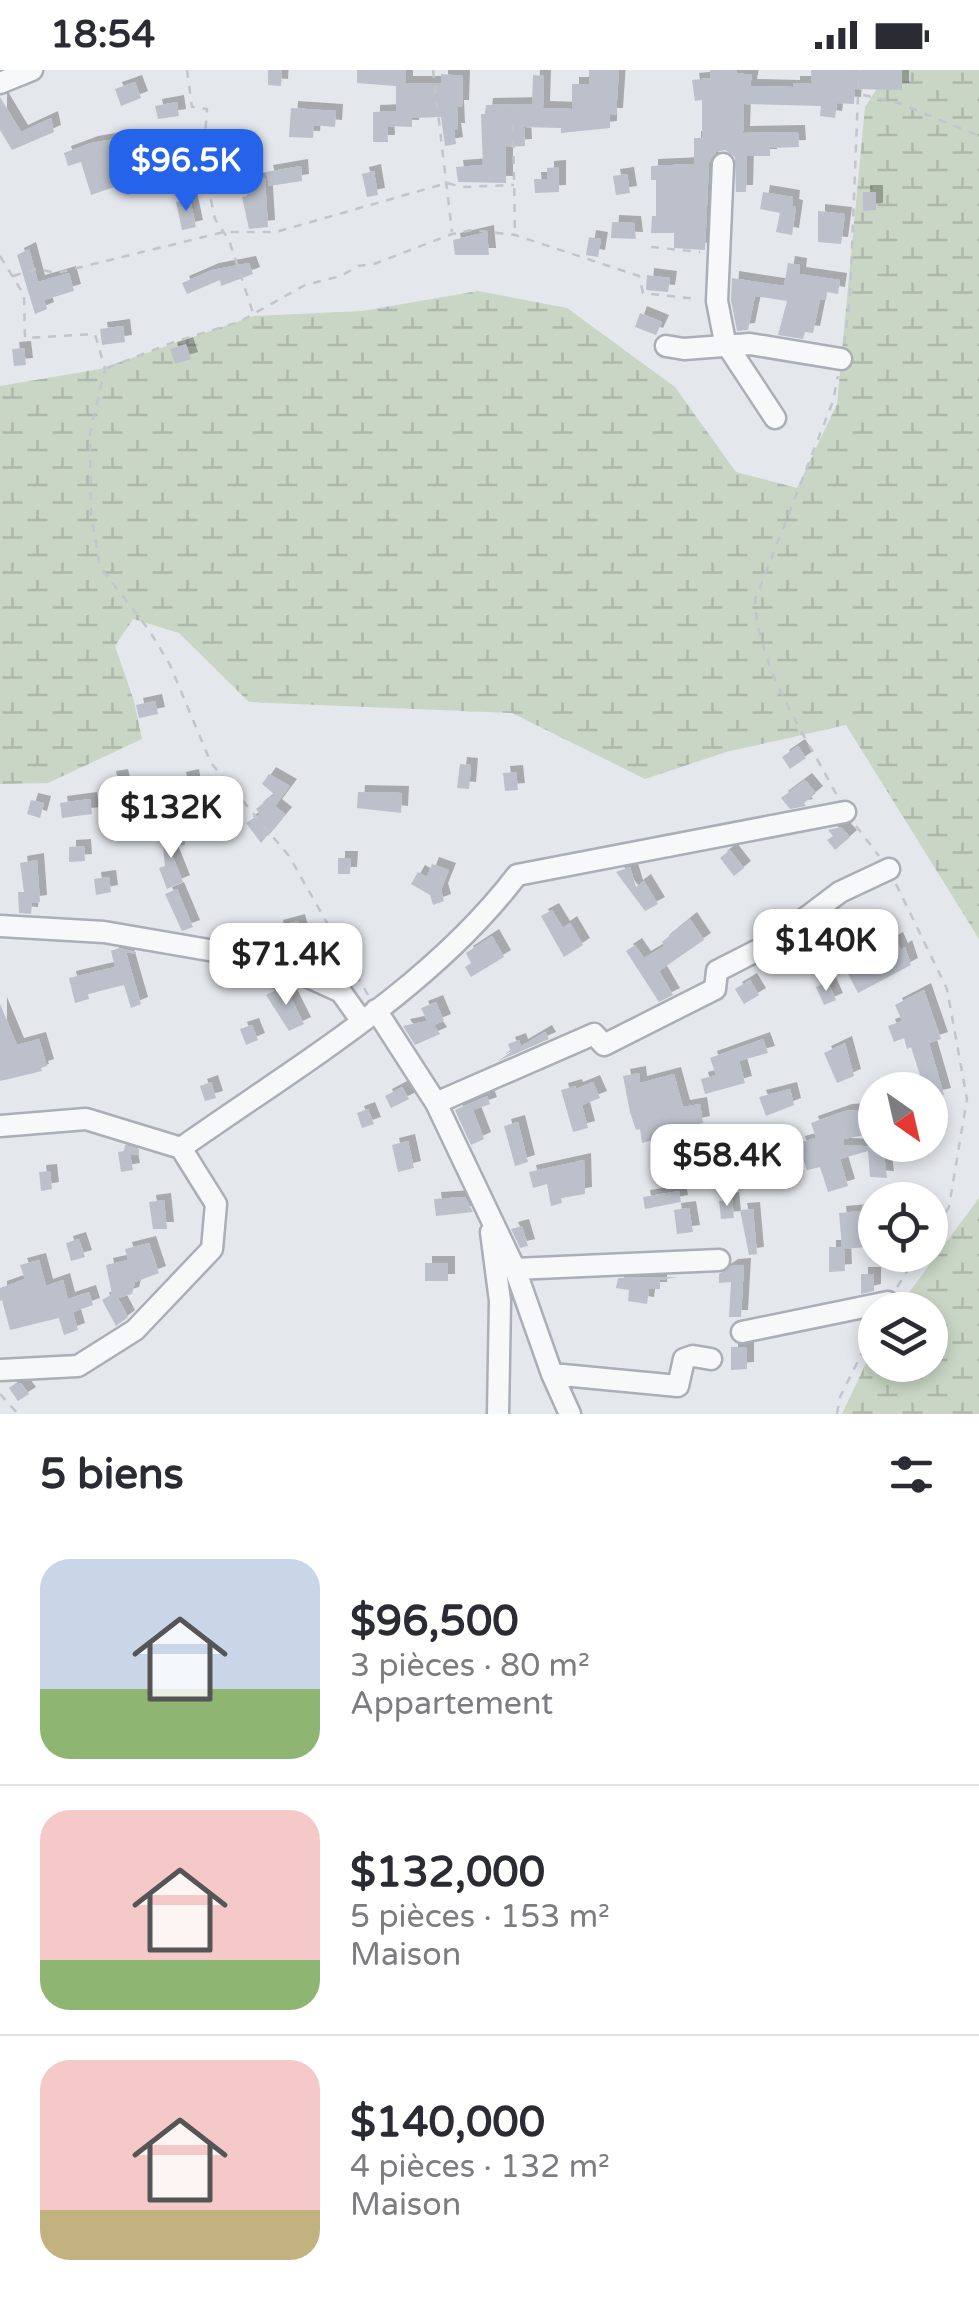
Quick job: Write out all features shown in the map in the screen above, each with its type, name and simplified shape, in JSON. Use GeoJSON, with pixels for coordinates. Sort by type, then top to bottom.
{"type":"FeatureCollection","features":[{"type":"Feature","properties":{"kind":"street"},"geometry":{"type":"LineString","coordinates":[[0,83],[32,70]]}},
{"type":"Feature","properties":{"kind":"street"},"geometry":{"type":"LineString","coordinates":[[722,164],[717,301],[728,346],[776,418]]}},
{"type":"Feature","properties":{"kind":"street"},"geometry":{"type":"LineString","coordinates":[[666,346],[684,350],[750,344],[842,359]]}},
{"type":"Feature","properties":{"kind":"street"},"geometry":{"type":"LineString","coordinates":[[181,1148],[369,1015],[488,912],[517,875],[846,812]]}},
{"type":"Feature","properties":{"kind":"street"},"geometry":{"type":"LineString","coordinates":[[436,1103],[594,1034],[604,1046],[668,1015],[715,989],[717,971],[774,942],[840,892],[888,869]]}},
{"type":"Feature","properties":{"kind":"street"},"geometry":{"type":"LineString","coordinates":[[0,926],[104,932],[273,961],[342,992],[369,1015],[436,1103],[515,1269],[570,1414]]}},
{"type":"Feature","properties":{"kind":"street"},"geometry":{"type":"LineString","coordinates":[[0,1126],[86,1118],[181,1148],[216,1204],[212,1248],[135,1330],[78,1366],[0,1370]]}},
{"type":"Feature","properties":{"kind":"street"},"geometry":{"type":"LineString","coordinates":[[488,1217],[500,1301],[498,1414]]}},
{"type":"Feature","properties":{"kind":"street"},"geometry":{"type":"LineString","coordinates":[[515,1269],[719,1260]]}},
{"type":"Feature","properties":{"kind":"street"},"geometry":{"type":"LineString","coordinates":[[742,1332],[858,1308]]}},
{"type":"Feature","properties":{"kind":"street"},"geometry":{"type":"LineString","coordinates":[[552,1374],[678,1386],[684,1359],[711,1359]]}},
{"type":"Feature","properties":{"kind":"path"},"geometry":{"type":"LineString","coordinates":[[188,70],[192,107],[206,109],[203,163],[216,218],[254,314]]}},
{"type":"Feature","properties":{"kind":"path"},"geometry":{"type":"LineString","coordinates":[[433,70],[452,234]]}},
{"type":"Feature","properties":{"kind":"path"},"geometry":{"type":"LineString","coordinates":[[859,70],[850,298],[842,359],[833,401],[754,600],[756,630],[782,691],[846,812],[888,869],[947,989],[967,1099],[948,1209]]}},
{"type":"Feature","properties":{"kind":"path"},"geometry":{"type":"LineString","coordinates":[[860,94],[899,103],[979,136]]}},
{"type":"Feature","properties":{"kind":"path"},"geometry":{"type":"LineString","coordinates":[[513,124],[515,234]]}},
{"type":"Feature","properties":{"kind":"path"},"geometry":{"type":"LineString","coordinates":[[12,276],[36,269],[58,273],[224,232],[276,232],[447,183],[463,187],[514,185]]}},
{"type":"Feature","properties":{"kind":"path"},"geometry":{"type":"LineString","coordinates":[[106,369],[174,342],[217,331],[305,285],[341,276],[358,266],[374,264],[452,234],[487,229],[515,234],[639,276],[642,293],[717,301]]}},
{"type":"Feature","properties":{"kind":"path"},"geometry":{"type":"LineString","coordinates":[[651,247],[720,254]]}},
{"type":"Feature","properties":{"kind":"path"},"geometry":{"type":"LineString","coordinates":[[0,256],[24,295],[26,338],[94,334],[106,369],[90,433],[90,514],[100,567],[149,630],[170,665],[212,763],[289,856],[369,1015]]}},
{"type":"Feature","properties":{"kind":"path"},"geometry":{"type":"LineString","coordinates":[[838,1414],[840,1397],[858,1361]]}},
{"type":"Feature","properties":{"kind":"path"},"geometry":{"type":"LineString","coordinates":[[0,1394],[18,1414]]}},
{"type":"Feature","properties":{"kind":"green space"},"geometry":{"type":"Polygon","coordinates":[[[889,70],[979,70],[979,939],[846,725],[726,752],[645,779],[512,713],[249,702],[179,633],[133,619],[115,646],[142,739],[48,783],[0,784],[0,386],[100,369],[254,316],[362,311],[478,291],[567,308],[675,387],[736,472],[797,488],[837,404],[865,107],[889,70]]]}},
{"type":"Feature","properties":{"kind":"green space"},"geometry":{"type":"Polygon","coordinates":[[[979,1198],[979,1414],[842,1414],[858,1380],[948,1382],[948,1292],[909,1292],[924,1272],[948,1272],[948,1240],[979,1198]]]}},
{"type":"Feature","properties":{"kind":"building"},"geometry":{"type":"Polygon","coordinates":[[[268,70],[282,70],[281,86],[268,85],[268,70]]]}},
{"type":"Feature","properties":{"kind":"building"},"geometry":{"type":"Polygon","coordinates":[[[357,70],[406,70],[406,83],[441,83],[441,74],[463,76],[462,107],[457,107],[458,130],[454,130],[456,144],[445,146],[441,117],[412,118],[412,127],[387,126],[388,142],[373,142],[373,112],[396,111],[396,86],[357,83],[357,70]]]}},
{"type":"Feature","properties":{"kind":"building"},"geometry":{"type":"Polygon","coordinates":[[[589,70],[619,70],[616,115],[610,115],[610,128],[561,133],[561,128],[524,127],[525,146],[506,147],[506,183],[458,182],[456,167],[483,165],[481,114],[485,114],[486,105],[532,104],[533,75],[544,76],[543,108],[572,109],[572,84],[589,84],[589,70]]]}},
{"type":"Feature","properties":{"kind":"building"},"geometry":{"type":"Polygon","coordinates":[[[710,70],[736,70],[752,75],[750,86],[793,87],[793,83],[812,83],[811,70],[902,70],[902,90],[855,89],[854,104],[837,103],[835,118],[820,116],[821,106],[744,104],[743,133],[798,132],[799,147],[770,148],[770,156],[747,156],[746,192],[736,192],[735,157],[725,150],[716,152],[709,163],[705,250],[674,248],[674,233],[651,233],[652,216],[656,216],[656,180],[651,180],[651,166],[694,164],[694,138],[702,138],[702,100],[695,101],[692,80],[711,78],[710,70]]]}},
{"type":"Feature","properties":{"kind":"building"},"geometry":{"type":"Polygon","coordinates":[[[135,82],[141,98],[121,106],[115,89],[135,82]]]}},
{"type":"Feature","properties":{"kind":"building"},"geometry":{"type":"Polygon","coordinates":[[[0,97],[21,132],[51,118],[54,132],[12,150],[0,130],[0,97]]]}},
{"type":"Feature","properties":{"kind":"building"},"geometry":{"type":"Polygon","coordinates":[[[177,102],[179,116],[158,119],[155,106],[177,102]]]}},
{"type":"Feature","properties":{"kind":"building"},"geometry":{"type":"Polygon","coordinates":[[[291,108],[336,111],[335,127],[314,125],[313,138],[289,137],[291,108]]]}},
{"type":"Feature","properties":{"kind":"building"},"geometry":{"type":"Polygon","coordinates":[[[132,136],[139,171],[149,168],[155,188],[127,195],[123,184],[91,195],[81,162],[68,166],[64,153],[91,143],[132,136]]]}},
{"type":"Feature","properties":{"kind":"building"},"geometry":{"type":"Polygon","coordinates":[[[301,166],[302,181],[269,186],[266,172],[301,166]]]}},
{"type":"Feature","properties":{"kind":"building"},"geometry":{"type":"Polygon","coordinates":[[[559,167],[559,192],[535,193],[534,179],[547,179],[547,168],[559,167]]]}},
{"type":"Feature","properties":{"kind":"building"},"geometry":{"type":"Polygon","coordinates":[[[374,171],[378,195],[367,197],[362,174],[374,171]]]}},
{"type":"Feature","properties":{"kind":"building"},"geometry":{"type":"Polygon","coordinates":[[[627,174],[630,193],[616,195],[613,176],[627,174]]]}},
{"type":"Feature","properties":{"kind":"building"},"geometry":{"type":"Polygon","coordinates":[[[265,178],[268,227],[249,229],[242,197],[247,196],[245,182],[265,178]]]}},
{"type":"Feature","properties":{"kind":"building"},"geometry":{"type":"Polygon","coordinates":[[[763,192],[793,197],[792,206],[796,207],[792,235],[776,232],[780,213],[760,209],[763,192]]]}},
{"type":"Feature","properties":{"kind":"building"},"geometry":{"type":"Polygon","coordinates":[[[863,192],[876,192],[876,210],[863,211],[863,192]]]}},
{"type":"Feature","properties":{"kind":"building"},"geometry":{"type":"Polygon","coordinates":[[[190,199],[196,227],[182,230],[176,202],[190,199]]]}},
{"type":"Feature","properties":{"kind":"building"},"geometry":{"type":"Polygon","coordinates":[[[818,211],[845,214],[841,244],[818,242],[818,211]]]}},
{"type":"Feature","properties":{"kind":"building"},"geometry":{"type":"Polygon","coordinates":[[[612,222],[634,223],[636,239],[611,238],[612,222]]]}},
{"type":"Feature","properties":{"kind":"building"},"geometry":{"type":"Polygon","coordinates":[[[487,232],[489,255],[455,255],[453,240],[487,232]]]}},
{"type":"Feature","properties":{"kind":"building"},"geometry":{"type":"Polygon","coordinates":[[[589,237],[601,239],[598,257],[586,255],[589,237]]]}},
{"type":"Feature","properties":{"kind":"building"},"geometry":{"type":"Polygon","coordinates":[[[29,249],[38,282],[69,273],[74,291],[44,300],[47,309],[35,314],[17,255],[29,249]]]}},
{"type":"Feature","properties":{"kind":"building"},"geometry":{"type":"Polygon","coordinates":[[[249,263],[253,274],[221,286],[220,280],[187,294],[182,283],[212,270],[249,263]]]}},
{"type":"Feature","properties":{"kind":"building"},"geometry":{"type":"Polygon","coordinates":[[[788,263],[800,265],[799,274],[840,280],[838,294],[827,292],[826,300],[820,299],[813,333],[805,332],[803,339],[778,335],[787,301],[755,296],[748,330],[737,331],[731,300],[732,278],[784,286],[788,263]]]}},
{"type":"Feature","properties":{"kind":"building"},"geometry":{"type":"Polygon","coordinates":[[[647,275],[670,278],[668,292],[646,290],[647,275]]]}},
{"type":"Feature","properties":{"kind":"building"},"geometry":{"type":"Polygon","coordinates":[[[640,313],[662,322],[656,335],[635,327],[640,313]]]}},
{"type":"Feature","properties":{"kind":"building"},"geometry":{"type":"Polygon","coordinates":[[[123,326],[125,342],[102,345],[100,329],[123,326]]]}},
{"type":"Feature","properties":{"kind":"building"},"geometry":{"type":"Polygon","coordinates":[[[186,344],[191,359],[175,364],[170,349],[186,344]]]}},
{"type":"Feature","properties":{"kind":"building"},"geometry":{"type":"Polygon","coordinates":[[[24,348],[26,365],[14,366],[12,349],[24,348]]]}},
{"type":"Feature","properties":{"kind":"building"},"geometry":{"type":"Polygon","coordinates":[[[155,701],[158,714],[139,718],[136,705],[155,701]]]}},
{"type":"Feature","properties":{"kind":"building"},"geometry":{"type":"Polygon","coordinates":[[[798,746],[806,758],[790,769],[782,757],[798,746]]]}},
{"type":"Feature","properties":{"kind":"building"},"geometry":{"type":"Polygon","coordinates":[[[460,764],[471,765],[469,789],[457,788],[460,764]]]}},
{"type":"Feature","properties":{"kind":"building"},"geometry":{"type":"Polygon","coordinates":[[[516,772],[518,790],[505,791],[503,773],[516,772]]]}},
{"type":"Feature","properties":{"kind":"building"},"geometry":{"type":"Polygon","coordinates":[[[269,774],[290,786],[275,806],[285,814],[261,843],[246,823],[260,814],[256,809],[274,794],[262,784],[269,774]]]}},
{"type":"Feature","properties":{"kind":"building"},"geometry":{"type":"Polygon","coordinates":[[[121,776],[128,807],[117,810],[109,778],[121,776]]]}},
{"type":"Feature","properties":{"kind":"building"},"geometry":{"type":"Polygon","coordinates":[[[192,776],[195,793],[183,796],[179,779],[192,776]]]}},
{"type":"Feature","properties":{"kind":"building"},"geometry":{"type":"Polygon","coordinates":[[[805,780],[816,793],[804,803],[806,806],[790,809],[781,798],[805,780]]]}},
{"type":"Feature","properties":{"kind":"building"},"geometry":{"type":"Polygon","coordinates":[[[358,792],[402,793],[401,813],[357,808],[358,792]]]}},
{"type":"Feature","properties":{"kind":"building"},"geometry":{"type":"Polygon","coordinates":[[[90,799],[92,814],[62,818],[60,803],[90,799]]]}},
{"type":"Feature","properties":{"kind":"building"},"geometry":{"type":"Polygon","coordinates":[[[31,800],[44,803],[40,818],[27,814],[31,800]]]}},
{"type":"Feature","properties":{"kind":"building"},"geometry":{"type":"Polygon","coordinates":[[[841,827],[850,837],[835,850],[827,840],[833,836],[828,830],[841,827]]]}},
{"type":"Feature","properties":{"kind":"building"},"geometry":{"type":"Polygon","coordinates":[[[184,834],[185,845],[169,847],[183,882],[167,889],[159,868],[165,866],[162,836],[184,834]]]}},
{"type":"Feature","properties":{"kind":"building"},"geometry":{"type":"Polygon","coordinates":[[[84,846],[85,861],[69,862],[69,847],[84,846]]]}},
{"type":"Feature","properties":{"kind":"building"},"geometry":{"type":"Polygon","coordinates":[[[730,850],[744,868],[734,876],[720,858],[730,850]]]}},
{"type":"Feature","properties":{"kind":"building"},"geometry":{"type":"Polygon","coordinates":[[[338,858],[351,858],[350,874],[338,874],[338,858]]]}},
{"type":"Feature","properties":{"kind":"building"},"geometry":{"type":"Polygon","coordinates":[[[37,860],[40,902],[32,903],[31,914],[19,913],[18,892],[24,892],[20,863],[37,860]]]}},
{"type":"Feature","properties":{"kind":"building"},"geometry":{"type":"Polygon","coordinates":[[[432,864],[449,870],[441,890],[444,901],[433,905],[430,895],[411,884],[418,872],[427,877],[432,864]]]}},
{"type":"Feature","properties":{"kind":"building"},"geometry":{"type":"Polygon","coordinates":[[[630,867],[636,887],[644,881],[658,904],[645,911],[616,872],[630,867]]]}},
{"type":"Feature","properties":{"kind":"building"},"geometry":{"type":"Polygon","coordinates":[[[109,877],[111,892],[96,895],[94,879],[109,877]]]}},
{"type":"Feature","properties":{"kind":"building"},"geometry":{"type":"Polygon","coordinates":[[[177,889],[193,927],[182,931],[165,894],[177,889]]]}},
{"type":"Feature","properties":{"kind":"building"},"geometry":{"type":"Polygon","coordinates":[[[552,910],[563,928],[570,923],[583,945],[564,957],[541,916],[552,910]]]}},
{"type":"Feature","properties":{"kind":"building"},"geometry":{"type":"Polygon","coordinates":[[[836,917],[843,928],[830,936],[824,925],[836,917]]]}},
{"type":"Feature","properties":{"kind":"building"},"geometry":{"type":"Polygon","coordinates":[[[690,919],[704,940],[659,971],[673,995],[659,1002],[626,951],[635,945],[644,958],[664,946],[662,942],[690,919]]]}},
{"type":"Feature","properties":{"kind":"building"},"geometry":{"type":"Polygon","coordinates":[[[298,921],[309,962],[291,954],[293,950],[281,950],[276,927],[298,921]]]}},
{"type":"Feature","properties":{"kind":"building"},"geometry":{"type":"Polygon","coordinates":[[[492,936],[504,957],[471,977],[465,967],[471,963],[466,953],[492,936]]]}},
{"type":"Feature","properties":{"kind":"building"},"geometry":{"type":"Polygon","coordinates":[[[896,939],[901,950],[905,947],[911,965],[858,993],[847,972],[864,963],[861,958],[896,939]]]}},
{"type":"Feature","properties":{"kind":"building"},"geometry":{"type":"Polygon","coordinates":[[[119,948],[136,952],[126,952],[141,1004],[131,1008],[124,985],[88,994],[89,999],[75,1003],[69,978],[115,967],[111,951],[119,948]]]}},
{"type":"Feature","properties":{"kind":"building"},"geometry":{"type":"Polygon","coordinates":[[[750,980],[759,995],[744,1004],[735,989],[750,980]]]}},
{"type":"Feature","properties":{"kind":"building"},"geometry":{"type":"Polygon","coordinates":[[[828,982],[836,1000],[824,1005],[816,987],[828,982]]]}},
{"type":"Feature","properties":{"kind":"building"},"geometry":{"type":"Polygon","coordinates":[[[285,986],[304,1024],[289,1031],[266,995],[285,986]]]}},
{"type":"Feature","properties":{"kind":"building"},"geometry":{"type":"Polygon","coordinates":[[[924,990],[941,1039],[929,1043],[937,1072],[919,1072],[904,1038],[894,1042],[888,1026],[902,1021],[895,1005],[924,990]]]}},
{"type":"Feature","properties":{"kind":"building"},"geometry":{"type":"Polygon","coordinates":[[[436,1002],[444,1021],[434,1025],[440,1034],[415,1045],[403,1026],[427,1021],[421,1008],[436,1002]]]}},
{"type":"Feature","properties":{"kind":"building"},"geometry":{"type":"Polygon","coordinates":[[[0,1004],[17,1045],[39,1039],[47,1066],[42,1071],[0,1081],[0,1004]]]}},
{"type":"Feature","properties":{"kind":"building"},"geometry":{"type":"Polygon","coordinates":[[[252,1025],[258,1040],[246,1045],[240,1029],[252,1025]]]}},
{"type":"Feature","properties":{"kind":"building"},"geometry":{"type":"Polygon","coordinates":[[[545,1032],[549,1039],[498,1061],[511,1052],[508,1044],[519,1040],[521,1046],[545,1032]]]}},
{"type":"Feature","properties":{"kind":"building"},"geometry":{"type":"Polygon","coordinates":[[[763,1039],[768,1053],[739,1061],[745,1083],[705,1094],[701,1079],[716,1075],[710,1058],[763,1039]]]}},
{"type":"Feature","properties":{"kind":"building"},"geometry":{"type":"Polygon","coordinates":[[[845,1043],[854,1076],[837,1083],[824,1053],[845,1043]]]}},
{"type":"Feature","properties":{"kind":"building"},"geometry":{"type":"Polygon","coordinates":[[[639,1073],[640,1083],[674,1074],[683,1107],[700,1104],[703,1123],[684,1127],[690,1152],[678,1155],[673,1135],[642,1143],[640,1129],[636,1130],[630,1112],[623,1076],[639,1073]]]}},
{"type":"Feature","properties":{"kind":"building"},"geometry":{"type":"Polygon","coordinates":[[[211,1082],[216,1098],[205,1101],[200,1086],[211,1082]]]}},
{"type":"Feature","properties":{"kind":"building"},"geometry":{"type":"Polygon","coordinates":[[[593,1082],[600,1098],[582,1105],[588,1128],[573,1132],[561,1090],[593,1082]]]}},
{"type":"Feature","properties":{"kind":"building"},"geometry":{"type":"Polygon","coordinates":[[[402,1087],[409,1099],[391,1108],[385,1096],[402,1087]]]}},
{"type":"Feature","properties":{"kind":"building"},"geometry":{"type":"Polygon","coordinates":[[[790,1089],[794,1105],[766,1116],[759,1097],[790,1089]]]}},
{"type":"Feature","properties":{"kind":"building"},"geometry":{"type":"Polygon","coordinates":[[[487,1096],[490,1104],[473,1110],[484,1139],[471,1145],[455,1110],[487,1096]]]}},
{"type":"Feature","properties":{"kind":"building"},"geometry":{"type":"Polygon","coordinates":[[[368,1109],[374,1124],[362,1128],[357,1113],[368,1109]]]}},
{"type":"Feature","properties":{"kind":"building"},"geometry":{"type":"Polygon","coordinates":[[[858,1110],[858,1136],[844,1139],[844,1145],[858,1146],[858,1154],[840,1159],[848,1186],[828,1192],[820,1167],[807,1170],[798,1143],[816,1138],[811,1123],[858,1110]]]}},
{"type":"Feature","properties":{"kind":"building"},"geometry":{"type":"Polygon","coordinates":[[[518,1122],[528,1162],[515,1166],[504,1126],[518,1122]]]}},
{"type":"Feature","properties":{"kind":"building"},"geometry":{"type":"Polygon","coordinates":[[[748,1139],[755,1159],[732,1168],[725,1147],[748,1139]]]}},
{"type":"Feature","properties":{"kind":"building"},"geometry":{"type":"Polygon","coordinates":[[[408,1141],[414,1168],[398,1172],[392,1145],[408,1141]]]}},
{"type":"Feature","properties":{"kind":"building"},"geometry":{"type":"Polygon","coordinates":[[[125,1145],[139,1149],[139,1155],[130,1155],[133,1170],[121,1172],[118,1152],[124,1151],[125,1145]]]}},
{"type":"Feature","properties":{"kind":"building"},"geometry":{"type":"Polygon","coordinates":[[[777,1149],[784,1162],[767,1170],[761,1157],[777,1149]]]}},
{"type":"Feature","properties":{"kind":"building"},"geometry":{"type":"Polygon","coordinates":[[[689,1159],[694,1178],[680,1182],[675,1164],[689,1159]]]}},
{"type":"Feature","properties":{"kind":"building"},"geometry":{"type":"Polygon","coordinates":[[[584,1160],[585,1194],[561,1198],[562,1203],[551,1206],[547,1184],[533,1188],[529,1172],[584,1160]]]}},
{"type":"Feature","properties":{"kind":"building"},"geometry":{"type":"Polygon","coordinates":[[[869,1162],[885,1162],[887,1178],[870,1177],[869,1162]]]}},
{"type":"Feature","properties":{"kind":"building"},"geometry":{"type":"Polygon","coordinates":[[[50,1171],[52,1189],[41,1191],[39,1172],[50,1171]]]}},
{"type":"Feature","properties":{"kind":"building"},"geometry":{"type":"Polygon","coordinates":[[[679,1191],[681,1202],[645,1209],[643,1197],[679,1191]]]}},
{"type":"Feature","properties":{"kind":"building"},"geometry":{"type":"Polygon","coordinates":[[[465,1197],[473,1212],[436,1216],[434,1199],[465,1197]]]}},
{"type":"Feature","properties":{"kind":"building"},"geometry":{"type":"Polygon","coordinates":[[[732,1199],[734,1218],[721,1219],[719,1201],[732,1199]]]}},
{"type":"Feature","properties":{"kind":"building"},"geometry":{"type":"Polygon","coordinates":[[[164,1200],[167,1229],[153,1229],[149,1202],[164,1200]]]}},
{"type":"Feature","properties":{"kind":"building"},"geometry":{"type":"Polygon","coordinates":[[[689,1208],[693,1232],[677,1234],[674,1210],[689,1208]]]}},
{"type":"Feature","properties":{"kind":"building"},"geometry":{"type":"Polygon","coordinates":[[[753,1209],[757,1254],[749,1255],[740,1210],[753,1209]]]}},
{"type":"Feature","properties":{"kind":"building"},"geometry":{"type":"Polygon","coordinates":[[[858,1211],[858,1248],[844,1249],[845,1271],[829,1272],[829,1247],[842,1247],[839,1213],[858,1211]]]}},
{"type":"Feature","properties":{"kind":"building"},"geometry":{"type":"Polygon","coordinates":[[[522,1226],[528,1246],[520,1248],[511,1229],[522,1226]]]}},
{"type":"Feature","properties":{"kind":"building"},"geometry":{"type":"Polygon","coordinates":[[[79,1239],[85,1257],[71,1261],[66,1243],[79,1239]]]}},
{"type":"Feature","properties":{"kind":"building"},"geometry":{"type":"Polygon","coordinates":[[[149,1243],[159,1273],[135,1282],[132,1294],[118,1298],[128,1317],[116,1326],[102,1300],[112,1294],[106,1265],[128,1260],[125,1249],[149,1243]]]}},
{"type":"Feature","properties":{"kind":"building"},"geometry":{"type":"Polygon","coordinates":[[[39,1260],[46,1286],[63,1280],[68,1299],[89,1292],[93,1305],[73,1312],[78,1330],[64,1335],[59,1318],[10,1330],[0,1301],[0,1288],[25,1279],[20,1265],[39,1260]]]}},
{"type":"Feature","properties":{"kind":"building"},"geometry":{"type":"Polygon","coordinates":[[[425,1263],[448,1263],[448,1281],[425,1281],[425,1263]]]}},
{"type":"Feature","properties":{"kind":"building"},"geometry":{"type":"Polygon","coordinates":[[[744,1265],[741,1317],[729,1317],[731,1282],[719,1283],[719,1274],[731,1266],[744,1265]]]}},
{"type":"Feature","properties":{"kind":"building"},"geometry":{"type":"Polygon","coordinates":[[[861,1274],[874,1274],[874,1291],[861,1292],[861,1274]]]}},
{"type":"Feature","properties":{"kind":"building"},"geometry":{"type":"Polygon","coordinates":[[[678,1277],[660,1280],[660,1289],[649,1289],[647,1304],[628,1301],[629,1290],[616,1288],[618,1278],[678,1277]]]}},
{"type":"Feature","properties":{"kind":"building"},"geometry":{"type":"Polygon","coordinates":[[[731,1347],[747,1347],[747,1369],[731,1370],[731,1347]]]}},
{"type":"Feature","properties":{"kind":"building"},"geometry":{"type":"Polygon","coordinates":[[[21,1383],[29,1394],[18,1401],[9,1388],[21,1383]]]}}]}
